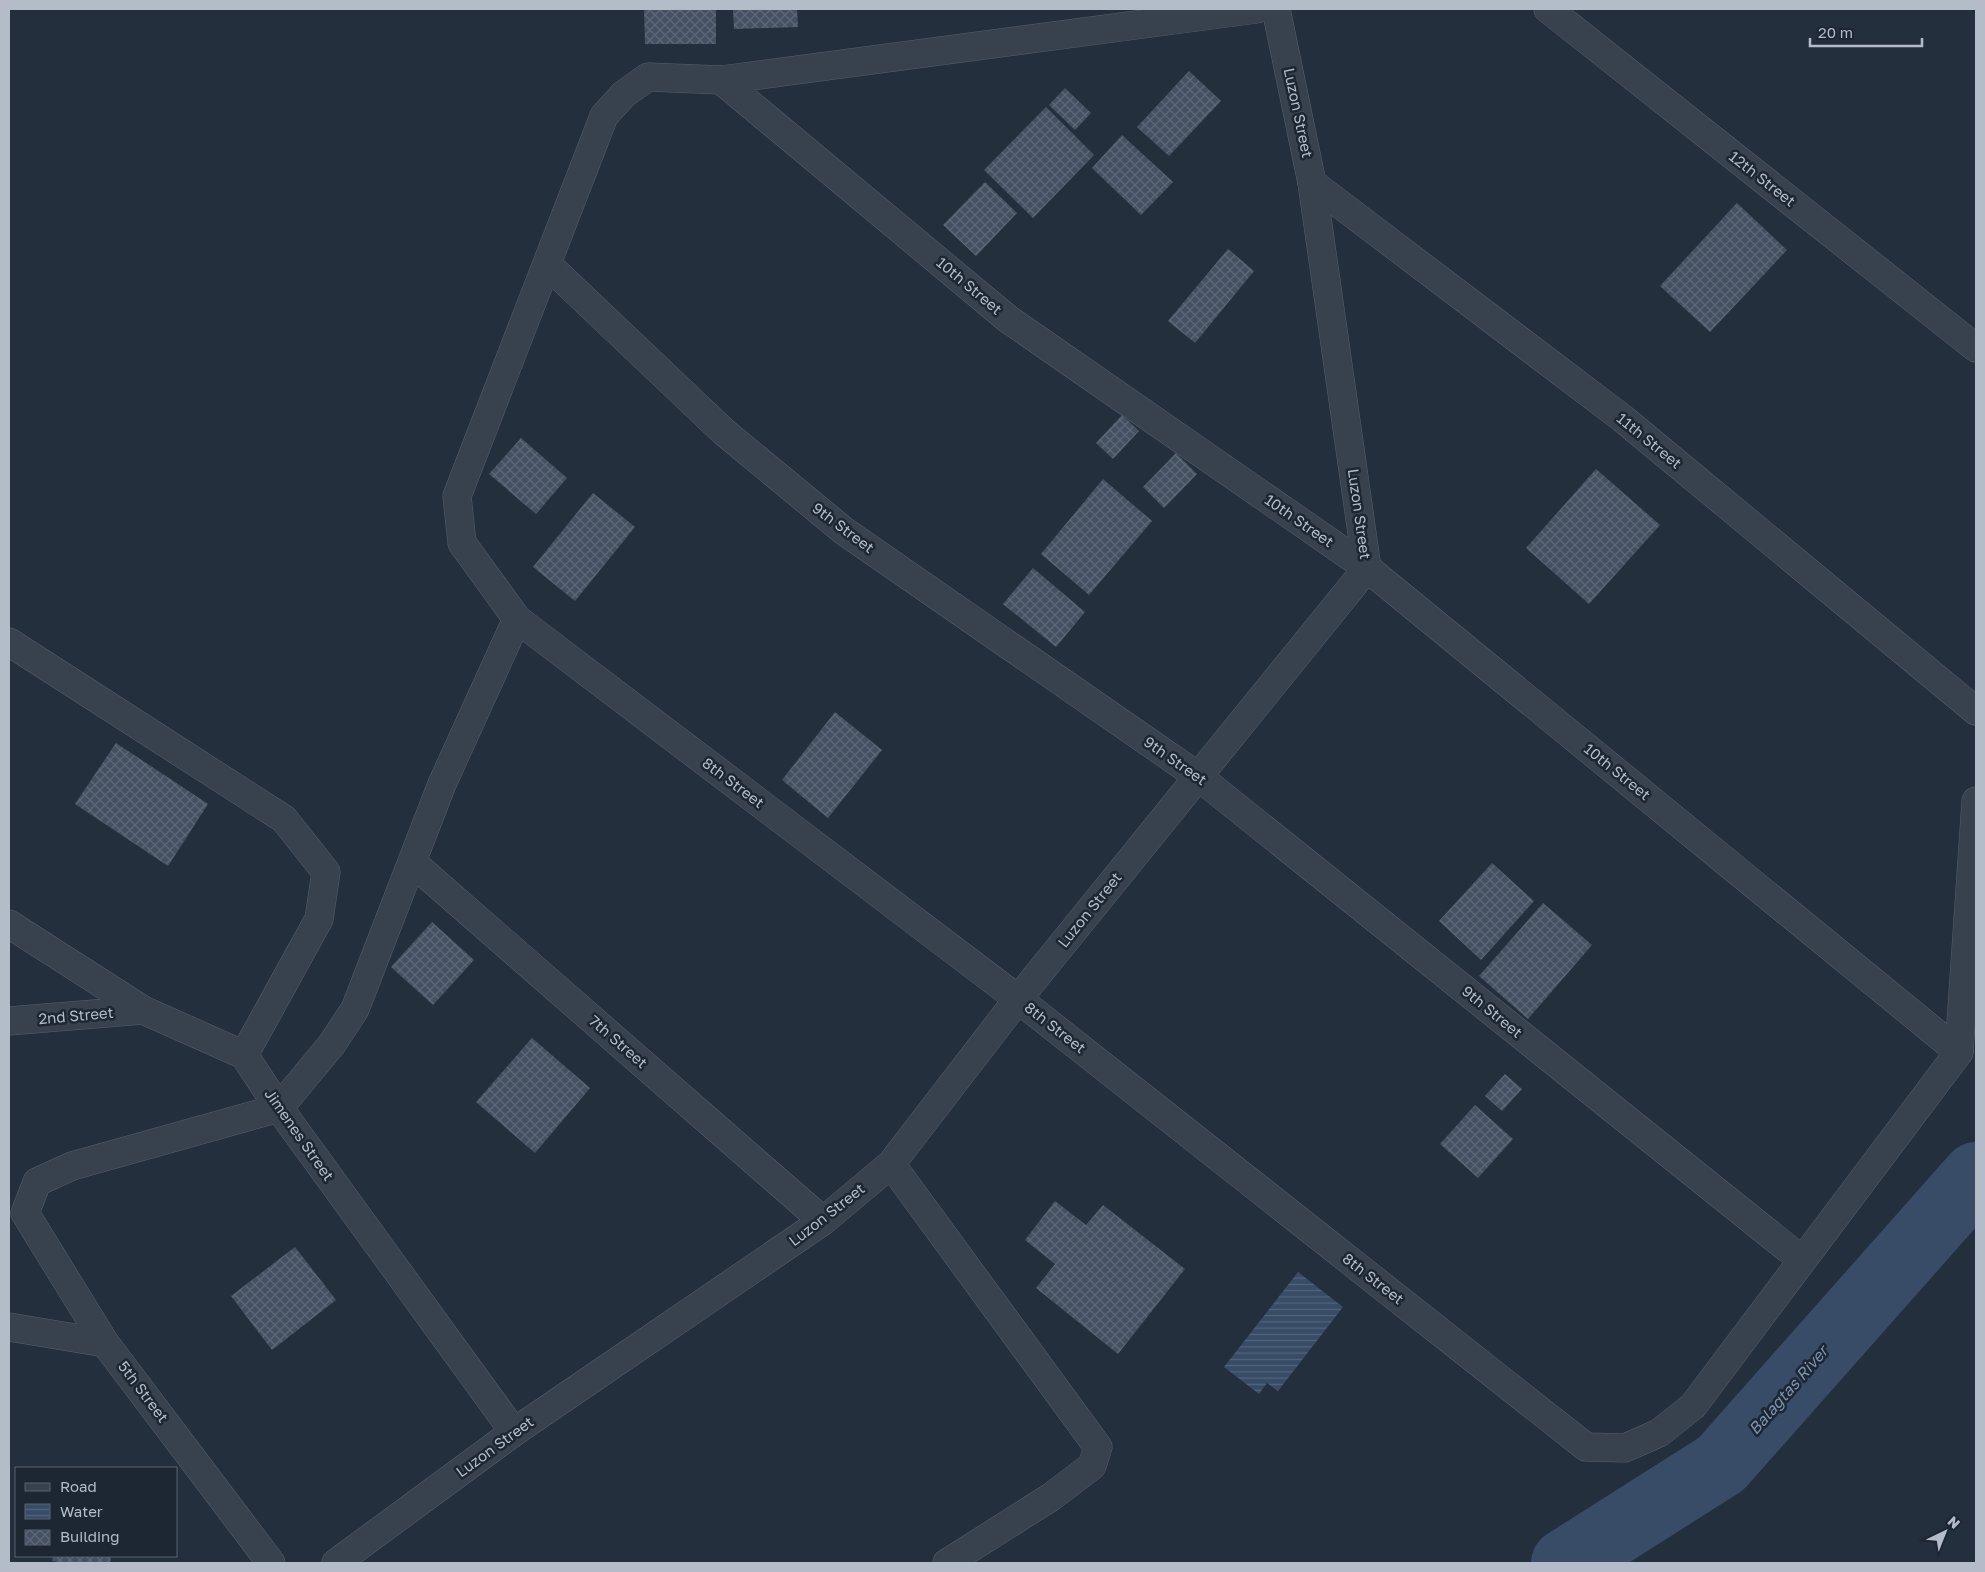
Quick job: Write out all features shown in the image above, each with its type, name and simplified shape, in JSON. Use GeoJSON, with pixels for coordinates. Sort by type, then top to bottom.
{"type":"FeatureCollection","features":[{"type":"Feature","properties":{"kind":"street","name":"8th Street"},"geometry":{"type":"LineString","coordinates":[[1257,9],[721,80],[648,77],[624,94],[604,116],[456,496],[462,543],[517,619],[1018,999],[1586,1447],[1625,1448],[1659,1433],[1693,1406],[1802,1260]]}},
{"type":"Feature","properties":{"kind":"street","name":"Luzon Street"},"geometry":{"type":"LineString","coordinates":[[336,1563],[514,1432],[823,1222],[891,1164],[1018,999],[1367,568],[1312,183],[1276,9]]}},
{"type":"Feature","properties":{"kind":"street","name":"12th Street"},"geometry":{"type":"LineString","coordinates":[[1548,9],[1976,348]]}},
{"type":"Feature","properties":{"kind":"street","name":"10th Street"},"geometry":{"type":"LineString","coordinates":[[721,80],[1008,319],[1367,568],[1959,1052]]}},
{"type":"Feature","properties":{"kind":"street","name":"11th Street"},"geometry":{"type":"LineString","coordinates":[[1312,183],[1622,418],[1976,711]]}},
{"type":"Feature","properties":{"kind":"street","name":"9th Street"},"geometry":{"type":"LineString","coordinates":[[547,264],[724,432],[844,531],[1199,777],[1802,1260]]}},
{"type":"Feature","properties":{"kind":"street"},"geometry":{"type":"LineString","coordinates":[[278,1108],[332,1044],[355,1009],[442,784],[517,619]]}},
{"type":"Feature","properties":{"kind":"street"},"geometry":{"type":"LineString","coordinates":[[9,642],[284,819],[326,872],[319,919],[244,1054],[143,1010],[9,924]]}},
{"type":"Feature","properties":{"kind":"street"},"geometry":{"type":"LineString","coordinates":[[1802,1260],[1959,1052],[1976,801]]}},
{"type":"Feature","properties":{"kind":"street","name":"7th Street"},"geometry":{"type":"LineString","coordinates":[[413,862],[823,1222]]}},
{"type":"Feature","properties":{"kind":"street","name":"2nd Street"},"geometry":{"type":"LineString","coordinates":[[9,1021],[143,1010]]}},
{"type":"Feature","properties":{"kind":"street","name":"Jimenes Street"},"geometry":{"type":"LineString","coordinates":[[244,1054],[278,1108],[514,1432]]}},
{"type":"Feature","properties":{"kind":"street","name":"5th Street"},"geometry":{"type":"LineString","coordinates":[[271,1563],[105,1342],[25,1213],[37,1182],[72,1166],[278,1108]]}},
{"type":"Feature","properties":{"kind":"street"},"geometry":{"type":"LineString","coordinates":[[891,1164],[1098,1447],[1092,1466],[1051,1497],[947,1563]]}},
{"type":"Feature","properties":{"kind":"street"},"geometry":{"type":"LineString","coordinates":[[9,1326],[105,1342]]}},
{"type":"Feature","properties":{"kind":"water"},"geometry":{"type":"Polygon","coordinates":[[[1298,1272],[1343,1307],[1278,1391],[1267,1383],[1259,1394],[1224,1367],[1298,1272]]]}},
{"type":"Feature","properties":{"kind":"building"},"geometry":{"type":"Polygon","coordinates":[[[644,9],[716,9],[716,44],[645,44],[644,9]]]}},
{"type":"Feature","properties":{"kind":"building"},"geometry":{"type":"Polygon","coordinates":[[[733,9],[797,9],[798,27],[734,29],[733,9]]]}},
{"type":"Feature","properties":{"kind":"building"},"geometry":{"type":"Polygon","coordinates":[[[1189,71],[1221,101],[1169,156],[1137,127],[1189,71]]]}},
{"type":"Feature","properties":{"kind":"building"},"geometry":{"type":"Polygon","coordinates":[[[1065,88],[1091,113],[1075,130],[1049,105],[1065,88]]]}},
{"type":"Feature","properties":{"kind":"building"},"geometry":{"type":"Polygon","coordinates":[[[1046,107],[1094,155],[1033,218],[984,170],[1046,107]]]}},
{"type":"Feature","properties":{"kind":"building"},"geometry":{"type":"Polygon","coordinates":[[[1122,135],[1173,182],[1141,215],[1092,168],[1122,135]]]}},
{"type":"Feature","properties":{"kind":"building"},"geometry":{"type":"Polygon","coordinates":[[[985,182],[1017,213],[976,256],[943,225],[985,182]]]}},
{"type":"Feature","properties":{"kind":"building"},"geometry":{"type":"Polygon","coordinates":[[[1737,203],[1787,250],[1710,332],[1660,286],[1737,203]]]}},
{"type":"Feature","properties":{"kind":"building"},"geometry":{"type":"Polygon","coordinates":[[[1228,249],[1254,271],[1195,343],[1168,321],[1228,249]]]}},
{"type":"Feature","properties":{"kind":"building"},"geometry":{"type":"Polygon","coordinates":[[[1122,415],[1139,431],[1113,459],[1096,443],[1122,415]]]}},
{"type":"Feature","properties":{"kind":"building"},"geometry":{"type":"Polygon","coordinates":[[[521,438],[567,478],[536,514],[489,474],[521,438]]]}},
{"type":"Feature","properties":{"kind":"building"},"geometry":{"type":"Polygon","coordinates":[[[1176,453],[1197,474],[1164,508],[1143,487],[1176,453]]]}},
{"type":"Feature","properties":{"kind":"building"},"geometry":{"type":"Polygon","coordinates":[[[1596,469],[1660,525],[1589,604],[1526,548],[1596,469]]]}},
{"type":"Feature","properties":{"kind":"building"},"geometry":{"type":"Polygon","coordinates":[[[1103,479],[1152,521],[1089,595],[1041,554],[1103,479]]]}},
{"type":"Feature","properties":{"kind":"building"},"geometry":{"type":"Polygon","coordinates":[[[593,493],[635,527],[575,601],[533,567],[593,493]]]}},
{"type":"Feature","properties":{"kind":"building"},"geometry":{"type":"Polygon","coordinates":[[[1033,568],[1085,612],[1056,647],[1003,604],[1033,568]]]}},
{"type":"Feature","properties":{"kind":"building"},"geometry":{"type":"Polygon","coordinates":[[[835,712],[882,750],[828,818],[782,780],[835,712]]]}},
{"type":"Feature","properties":{"kind":"building"},"geometry":{"type":"Polygon","coordinates":[[[116,743],[208,804],[168,866],[75,804],[116,743]]]}},
{"type":"Feature","properties":{"kind":"building"},"geometry":{"type":"Polygon","coordinates":[[[1492,863],[1534,901],[1481,960],[1439,921],[1492,863]]]}},
{"type":"Feature","properties":{"kind":"building"},"geometry":{"type":"Polygon","coordinates":[[[1543,903],[1592,945],[1528,1019],[1479,976],[1543,903]]]}},
{"type":"Feature","properties":{"kind":"building"},"geometry":{"type":"Polygon","coordinates":[[[432,922],[474,960],[433,1005],[391,967],[432,922]]]}},
{"type":"Feature","properties":{"kind":"building"},"geometry":{"type":"Polygon","coordinates":[[[532,1038],[590,1088],[535,1153],[476,1102],[532,1038]]]}},
{"type":"Feature","properties":{"kind":"building"},"geometry":{"type":"Polygon","coordinates":[[[1505,1074],[1522,1089],[1502,1111],[1485,1096],[1505,1074]]]}},
{"type":"Feature","properties":{"kind":"building"},"geometry":{"type":"Polygon","coordinates":[[[1475,1105],[1513,1139],[1478,1178],[1440,1144],[1475,1105]]]}},
{"type":"Feature","properties":{"kind":"building"},"geometry":{"type":"Polygon","coordinates":[[[1055,1201],[1086,1225],[1103,1205],[1185,1269],[1118,1354],[1036,1288],[1055,1264],[1025,1240],[1055,1201]]]}},
{"type":"Feature","properties":{"kind":"building"},"geometry":{"type":"Polygon","coordinates":[[[295,1247],[336,1300],[272,1350],[231,1296],[295,1247]]]}},
{"type":"Feature","properties":{"kind":"building"},"geometry":{"type":"Polygon","coordinates":[[[53,1557],[111,1557],[110,1563],[64,1563],[52,1561],[53,1557]]]}},
{"type":"Feature","properties":{"kind":"waterway","name":"Balagtas River"},"geometry":{"type":"LineString","coordinates":[[1565,1563],[1721,1464],[1976,1176]]}}]}
